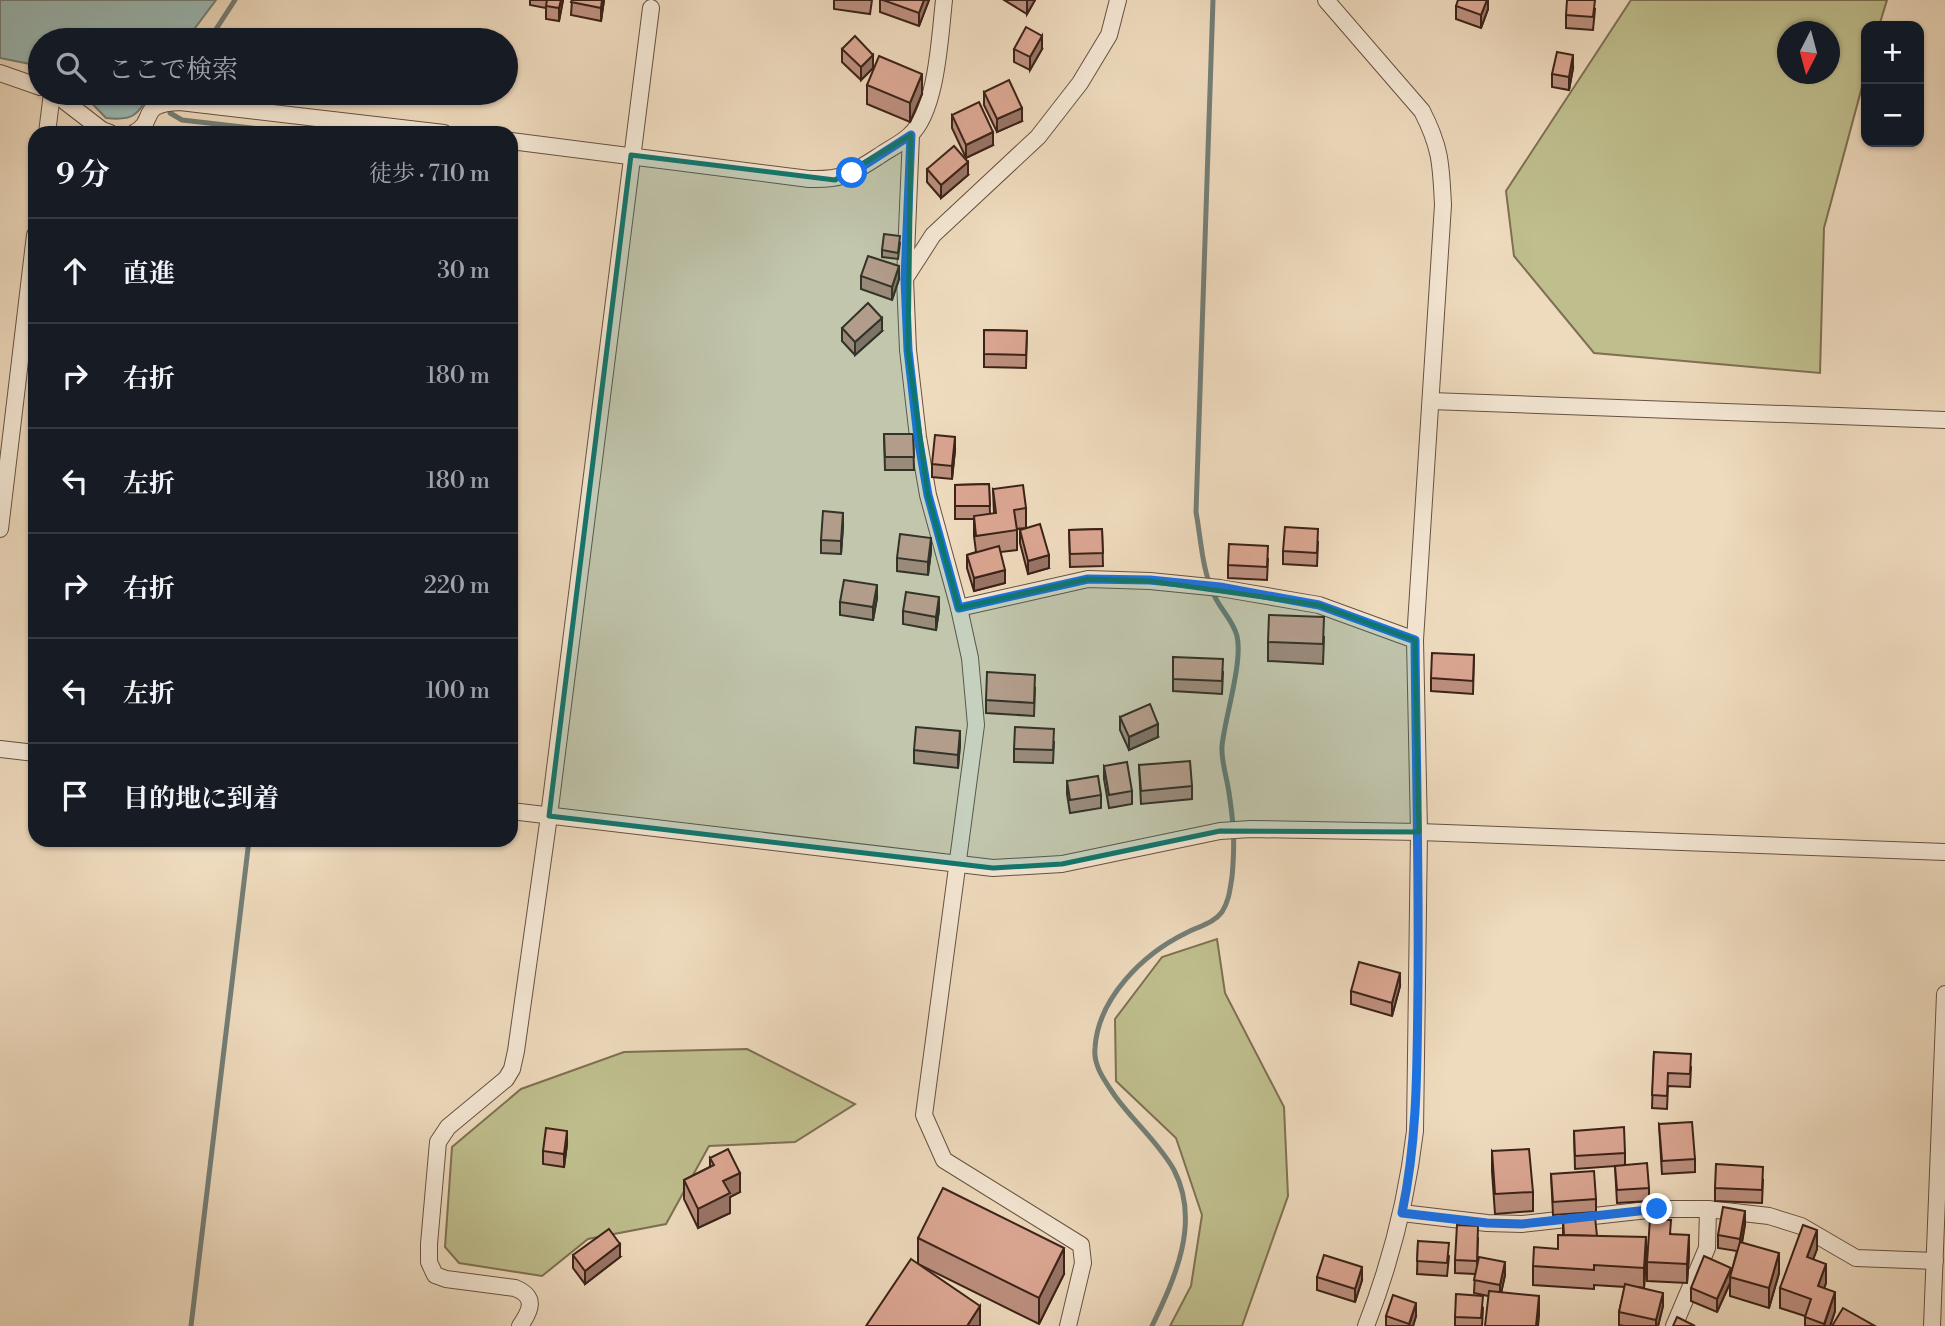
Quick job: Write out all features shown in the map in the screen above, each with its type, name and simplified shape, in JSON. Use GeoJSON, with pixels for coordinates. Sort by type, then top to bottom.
{"type":"FeatureCollection","features":[{"type":"Feature","properties":{"kind":"street"},"geometry":{"type":"LineString","coordinates":[[518,142],[809,179],[835,180],[852,173],[911,135],[920,122],[932,91],[944,0]]}},
{"type":"Feature","properties":{"kind":"street"},"geometry":{"type":"LineString","coordinates":[[905,279],[933,235],[1038,136],[1080,83],[1109,34],[1118,0]]}},
{"type":"Feature","properties":{"kind":"street"},"geometry":{"type":"LineString","coordinates":[[1326,0],[1422,111],[1441,158],[1443,205],[1415,640],[1419,832],[1415,1131],[1402,1213],[1386,1274],[1366,1326]]}},
{"type":"Feature","properties":{"kind":"street"},"geometry":{"type":"LineString","coordinates":[[520,1326],[528,1314],[530,1301],[525,1292],[514,1288],[446,1279],[435,1275],[429,1262],[438,1142],[448,1126],[506,1079],[512,1069],[549,816],[651,8]]}},
{"type":"Feature","properties":{"kind":"street"},"geometry":{"type":"LineString","coordinates":[[0,73],[28,83]]}},
{"type":"Feature","properties":{"kind":"street"},"geometry":{"type":"LineString","coordinates":[[48,126],[51,105]]}},
{"type":"Feature","properties":{"kind":"street"},"geometry":{"type":"LineString","coordinates":[[69,105],[97,126]]}},
{"type":"Feature","properties":{"kind":"street"},"geometry":{"type":"LineString","coordinates":[[141,126],[156,105]]}},
{"type":"Feature","properties":{"kind":"street"},"geometry":{"type":"LineString","coordinates":[[205,105],[384,126]]}},
{"type":"Feature","properties":{"kind":"street"},"geometry":{"type":"LineString","coordinates":[[911,135],[905,279],[908,350],[928,495],[970,658],[976,725],[925,1115],[944,1160],[1081,1245],[1083,1263],[1068,1326]]}},
{"type":"Feature","properties":{"kind":"street"},"geometry":{"type":"LineString","coordinates":[[0,529],[28,294]]}},
{"type":"Feature","properties":{"kind":"street"},"geometry":{"type":"LineString","coordinates":[[1431,401],[1945,420]]}},
{"type":"Feature","properties":{"kind":"street"},"geometry":{"type":"LineString","coordinates":[[959,608],[1088,579],[1150,580],[1220,587],[1319,605],[1415,640]]}},
{"type":"Feature","properties":{"kind":"street"},"geometry":{"type":"LineString","coordinates":[[0,749],[28,752]]}},
{"type":"Feature","properties":{"kind":"street"},"geometry":{"type":"LineString","coordinates":[[518,812],[993,868],[1062,864],[1220,831],[1251,829],[1419,832],[1945,852]]}},
{"type":"Feature","properties":{"kind":"street"},"geometry":{"type":"LineString","coordinates":[[1932,1326],[1945,994]]}},
{"type":"Feature","properties":{"kind":"street"},"geometry":{"type":"LineString","coordinates":[[1402,1213],[1487,1223],[1522,1224],[1657,1209],[1708,1209],[1769,1216],[1801,1226],[1856,1258],[1935,1261]]}},
{"type":"Feature","properties":{"kind":"street"},"geometry":{"type":"LineString","coordinates":[[1674,1326],[1707,1248],[1708,1209]]}},
{"type":"Feature","properties":{"kind":"highlighted area"},"geometry":{"type":"Polygon","coordinates":[[[911,135],[908,350],[928,495],[959,608],[1088,579],[1150,581],[1319,605],[1415,640],[1419,832],[1220,831],[1062,864],[993,868],[549,816],[631,155],[835,180],[911,135]]]}},
{"type":"Feature","properties":{"kind":"shaded area"},"geometry":{"type":"Polygon","coordinates":[[[1631,0],[1887,0],[1881,21],[1861,21],[1861,91],[1824,228],[1820,373],[1594,353],[1514,256],[1506,191],[1631,0]]]}},
{"type":"Feature","properties":{"kind":"shaded area"},"geometry":{"type":"Polygon","coordinates":[[[1217,939],[1225,993],[1284,1107],[1288,1196],[1242,1326],[1170,1326],[1191,1286],[1202,1215],[1176,1138],[1116,1081],[1115,1019],[1162,957],[1217,939]]]}},
{"type":"Feature","properties":{"kind":"shaded area"},"geometry":{"type":"Polygon","coordinates":[[[747,1049],[855,1104],[795,1142],[709,1146],[666,1224],[588,1239],[542,1276],[459,1263],[445,1247],[452,1147],[521,1089],[624,1052],[747,1049]]]}},
{"type":"Feature","properties":{"kind":"water"},"geometry":{"type":"Polygon","coordinates":[[[0,0],[216,0],[195,28],[28,28],[28,64],[0,58],[0,0]]]}},
{"type":"Feature","properties":{"kind":"water"},"geometry":{"type":"Polygon","coordinates":[[[94,105],[143,105],[138,112],[128,117],[106,118],[94,105]]]}},
{"type":"Feature","properties":{"kind":"building"},"geometry":{"type":"Polygon","coordinates":[[[547,0],[561,0],[559,8],[546,6],[547,0]]]}},
{"type":"Feature","properties":{"kind":"building"},"geometry":{"type":"Polygon","coordinates":[[[602,0],[601,8],[571,2],[602,0]]]}},
{"type":"Feature","properties":{"kind":"building"},"geometry":{"type":"Polygon","coordinates":[[[883,0],[924,0],[919,13],[883,0]]]}},
{"type":"Feature","properties":{"kind":"building"},"geometry":{"type":"Polygon","coordinates":[[[1458,0],[1487,0],[1481,15],[1456,6],[1458,0]]]}},
{"type":"Feature","properties":{"kind":"building"},"geometry":{"type":"Polygon","coordinates":[[[1567,0],[1595,0],[1593,17],[1566,15],[1567,0]]]}},
{"type":"Feature","properties":{"kind":"building"},"geometry":{"type":"Polygon","coordinates":[[[1026,27],[1042,36],[1030,57],[1014,49],[1026,27]]]}},
{"type":"Feature","properties":{"kind":"building"},"geometry":{"type":"Polygon","coordinates":[[[855,36],[873,55],[861,67],[842,49],[855,36]]]}},
{"type":"Feature","properties":{"kind":"building"},"geometry":{"type":"Polygon","coordinates":[[[1557,52],[1573,55],[1569,77],[1552,74],[1557,52]]]}},
{"type":"Feature","properties":{"kind":"building"},"geometry":{"type":"Polygon","coordinates":[[[879,56],[922,74],[910,103],[867,85],[879,56]]]}},
{"type":"Feature","properties":{"kind":"building"},"geometry":{"type":"Polygon","coordinates":[[[1009,80],[1022,108],[997,119],[984,92],[1009,80]]]}},
{"type":"Feature","properties":{"kind":"building"},"geometry":{"type":"Polygon","coordinates":[[[979,102],[993,132],[966,145],[952,115],[979,102]]]}},
{"type":"Feature","properties":{"kind":"building"},"geometry":{"type":"Polygon","coordinates":[[[954,146],[968,162],[941,185],[927,169],[954,146]]]}},
{"type":"Feature","properties":{"kind":"building"},"geometry":{"type":"Polygon","coordinates":[[[884,234],[900,236],[898,253],[882,250],[884,234]]]}},
{"type":"Feature","properties":{"kind":"building"},"geometry":{"type":"Polygon","coordinates":[[[868,256],[899,266],[892,287],[861,276],[868,256]]]}},
{"type":"Feature","properties":{"kind":"building"},"geometry":{"type":"Polygon","coordinates":[[[868,303],[882,318],[855,342],[842,328],[868,303]]]}},
{"type":"Feature","properties":{"kind":"building"},"geometry":{"type":"Polygon","coordinates":[[[984,330],[1027,331],[1026,355],[984,354],[984,330]]]}},
{"type":"Feature","properties":{"kind":"building"},"geometry":{"type":"Polygon","coordinates":[[[884,434],[913,434],[914,457],[885,457],[884,434]]]}},
{"type":"Feature","properties":{"kind":"building"},"geometry":{"type":"Polygon","coordinates":[[[935,435],[955,437],[952,466],[932,464],[935,435]]]}},
{"type":"Feature","properties":{"kind":"building"},"geometry":{"type":"Polygon","coordinates":[[[989,484],[990,506],[955,506],[955,485],[989,484]]]}},
{"type":"Feature","properties":{"kind":"building"},"geometry":{"type":"Polygon","coordinates":[[[1023,485],[1026,508],[1014,510],[1017,530],[976,536],[974,516],[996,513],[993,489],[1023,485]]]}},
{"type":"Feature","properties":{"kind":"building"},"geometry":{"type":"Polygon","coordinates":[[[823,511],[843,513],[841,541],[821,540],[823,511]]]}},
{"type":"Feature","properties":{"kind":"building"},"geometry":{"type":"Polygon","coordinates":[[[1040,524],[1049,555],[1028,561],[1020,530],[1040,524]]]}},
{"type":"Feature","properties":{"kind":"building"},"geometry":{"type":"Polygon","coordinates":[[[1285,527],[1318,529],[1317,553],[1283,551],[1285,527]]]}},
{"type":"Feature","properties":{"kind":"building"},"geometry":{"type":"Polygon","coordinates":[[[1102,529],[1103,553],[1070,554],[1069,530],[1102,529]]]}},
{"type":"Feature","properties":{"kind":"building"},"geometry":{"type":"Polygon","coordinates":[[[900,534],[931,538],[928,562],[897,558],[900,534]]]}},
{"type":"Feature","properties":{"kind":"building"},"geometry":{"type":"Polygon","coordinates":[[[1229,544],[1268,546],[1267,567],[1228,565],[1229,544]]]}},
{"type":"Feature","properties":{"kind":"building"},"geometry":{"type":"Polygon","coordinates":[[[999,546],[1005,570],[974,578],[967,555],[999,546]]]}},
{"type":"Feature","properties":{"kind":"building"},"geometry":{"type":"Polygon","coordinates":[[[844,580],[877,585],[873,607],[840,602],[844,580]]]}},
{"type":"Feature","properties":{"kind":"building"},"geometry":{"type":"Polygon","coordinates":[[[906,592],[939,597],[936,617],[903,611],[906,592]]]}},
{"type":"Feature","properties":{"kind":"building"},"geometry":{"type":"Polygon","coordinates":[[[1269,615],[1324,617],[1323,644],[1268,642],[1269,615]]]}},
{"type":"Feature","properties":{"kind":"building"},"geometry":{"type":"Polygon","coordinates":[[[1432,653],[1474,655],[1473,681],[1431,678],[1432,653]]]}},
{"type":"Feature","properties":{"kind":"building"},"geometry":{"type":"Polygon","coordinates":[[[1173,657],[1223,659],[1222,681],[1173,679],[1173,657]]]}},
{"type":"Feature","properties":{"kind":"building"},"geometry":{"type":"Polygon","coordinates":[[[987,672],[1035,675],[1034,703],[986,700],[987,672]]]}},
{"type":"Feature","properties":{"kind":"building"},"geometry":{"type":"Polygon","coordinates":[[[1150,704],[1158,724],[1129,737],[1120,717],[1150,704]]]}},
{"type":"Feature","properties":{"kind":"building"},"geometry":{"type":"Polygon","coordinates":[[[916,727],[960,731],[958,755],[914,750],[916,727]]]}},
{"type":"Feature","properties":{"kind":"building"},"geometry":{"type":"Polygon","coordinates":[[[1015,727],[1054,729],[1053,750],[1014,749],[1015,727]]]}},
{"type":"Feature","properties":{"kind":"building"},"geometry":{"type":"Polygon","coordinates":[[[1190,761],[1192,786],[1141,791],[1139,765],[1190,761]]]}},
{"type":"Feature","properties":{"kind":"building"},"geometry":{"type":"Polygon","coordinates":[[[1127,762],[1132,791],[1109,795],[1104,766],[1127,762]]]}},
{"type":"Feature","properties":{"kind":"building"},"geometry":{"type":"Polygon","coordinates":[[[1098,776],[1101,795],[1070,800],[1067,781],[1098,776]]]}},
{"type":"Feature","properties":{"kind":"building"},"geometry":{"type":"Polygon","coordinates":[[[1359,962],[1400,973],[1392,1003],[1351,991],[1359,962]]]}},
{"type":"Feature","properties":{"kind":"building"},"geometry":{"type":"Polygon","coordinates":[[[1654,1052],[1691,1054],[1690,1074],[1668,1073],[1667,1096],[1652,1095],[1654,1052]]]}},
{"type":"Feature","properties":{"kind":"building"},"geometry":{"type":"Polygon","coordinates":[[[1692,1122],[1695,1159],[1662,1161],[1659,1124],[1692,1122]]]}},
{"type":"Feature","properties":{"kind":"building"},"geometry":{"type":"Polygon","coordinates":[[[1624,1127],[1625,1153],[1575,1156],[1574,1131],[1624,1127]]]}},
{"type":"Feature","properties":{"kind":"building"},"geometry":{"type":"Polygon","coordinates":[[[546,1128],[567,1131],[564,1154],[543,1151],[546,1128]]]}},
{"type":"Feature","properties":{"kind":"building"},"geometry":{"type":"Polygon","coordinates":[[[728,1149],[740,1173],[723,1181],[730,1193],[698,1209],[684,1180],[714,1165],[710,1158],[728,1149]]]}},
{"type":"Feature","properties":{"kind":"building"},"geometry":{"type":"Polygon","coordinates":[[[1529,1149],[1533,1192],[1495,1194],[1492,1151],[1529,1149]]]}},
{"type":"Feature","properties":{"kind":"building"},"geometry":{"type":"Polygon","coordinates":[[[1647,1163],[1649,1188],[1617,1190],[1615,1166],[1647,1163]]]}},
{"type":"Feature","properties":{"kind":"building"},"geometry":{"type":"Polygon","coordinates":[[[1716,1164],[1763,1167],[1762,1190],[1715,1188],[1716,1164]]]}},
{"type":"Feature","properties":{"kind":"building"},"geometry":{"type":"Polygon","coordinates":[[[1594,1171],[1596,1199],[1553,1202],[1551,1174],[1594,1171]]]}},
{"type":"Feature","properties":{"kind":"building"},"geometry":{"type":"Polygon","coordinates":[[[943,1188],[1064,1248],[1039,1298],[918,1238],[943,1188]]]}},
{"type":"Feature","properties":{"kind":"building"},"geometry":{"type":"Polygon","coordinates":[[[1723,1207],[1745,1211],[1740,1239],[1718,1235],[1723,1207]]]}},
{"type":"Feature","properties":{"kind":"building"},"geometry":{"type":"Polygon","coordinates":[[[1595,1217],[1597,1236],[1564,1235],[1563,1219],[1595,1217]]]}},
{"type":"Feature","properties":{"kind":"building"},"geometry":{"type":"Polygon","coordinates":[[[1650,1219],[1671,1220],[1670,1234],[1689,1235],[1687,1264],[1647,1262],[1650,1219]]]}},
{"type":"Feature","properties":{"kind":"building"},"geometry":{"type":"Polygon","coordinates":[[[1457,1225],[1478,1226],[1477,1261],[1455,1260],[1457,1225]]]}},
{"type":"Feature","properties":{"kind":"building"},"geometry":{"type":"Polygon","coordinates":[[[1803,1225],[1817,1230],[1807,1257],[1826,1264],[1818,1286],[1835,1292],[1824,1324],[1805,1317],[1811,1299],[1780,1288],[1803,1225]]]}},
{"type":"Feature","properties":{"kind":"building"},"geometry":{"type":"Polygon","coordinates":[[[609,1229],[620,1244],[585,1271],[573,1255],[609,1229]]]}},
{"type":"Feature","properties":{"kind":"building"},"geometry":{"type":"Polygon","coordinates":[[[1558,1235],[1646,1237],[1644,1268],[1594,1265],[1594,1270],[1533,1266],[1534,1247],[1558,1249],[1558,1235]]]}},
{"type":"Feature","properties":{"kind":"building"},"geometry":{"type":"Polygon","coordinates":[[[1418,1241],[1449,1243],[1447,1263],[1417,1261],[1418,1241]]]}},
{"type":"Feature","properties":{"kind":"building"},"geometry":{"type":"Polygon","coordinates":[[[1740,1242],[1779,1253],[1769,1288],[1730,1277],[1740,1242]]]}},
{"type":"Feature","properties":{"kind":"building"},"geometry":{"type":"Polygon","coordinates":[[[1324,1255],[1362,1267],[1355,1289],[1317,1277],[1324,1255]]]}},
{"type":"Feature","properties":{"kind":"building"},"geometry":{"type":"Polygon","coordinates":[[[1704,1256],[1731,1268],[1717,1299],[1691,1288],[1704,1256]]]}},
{"type":"Feature","properties":{"kind":"building"},"geometry":{"type":"Polygon","coordinates":[[[1479,1257],[1505,1262],[1500,1285],[1474,1280],[1479,1257]]]}},
{"type":"Feature","properties":{"kind":"building"},"geometry":{"type":"Polygon","coordinates":[[[911,1259],[980,1306],[967,1326],[866,1326],[911,1259]]]}},
{"type":"Feature","properties":{"kind":"building"},"geometry":{"type":"Polygon","coordinates":[[[1625,1284],[1663,1293],[1656,1320],[1619,1312],[1625,1284]]]}},
{"type":"Feature","properties":{"kind":"building"},"geometry":{"type":"Polygon","coordinates":[[[1489,1291],[1539,1296],[1536,1326],[1485,1326],[1489,1291]]]}},
{"type":"Feature","properties":{"kind":"building"},"geometry":{"type":"Polygon","coordinates":[[[1456,1294],[1483,1296],[1481,1318],[1455,1317],[1456,1294]]]}},
{"type":"Feature","properties":{"kind":"building"},"geometry":{"type":"Polygon","coordinates":[[[1393,1295],[1416,1303],[1409,1324],[1386,1316],[1393,1295]]]}},
{"type":"Feature","properties":{"kind":"building"},"geometry":{"type":"Polygon","coordinates":[[[1843,1308],[1875,1326],[1832,1326],[1843,1308]]]}},
{"type":"Feature","properties":{"kind":"building"},"geometry":{"type":"Polygon","coordinates":[[[1677,1317],[1695,1326],[1673,1326],[1677,1317]]]}},
{"type":"Feature","properties":{"kind":"waterway"},"geometry":{"type":"LineString","coordinates":[[217,28],[235,0]]}},
{"type":"Feature","properties":{"kind":"waterway"},"geometry":{"type":"LineString","coordinates":[[1152,1326],[1169,1289],[1182,1250],[1185,1230],[1182,1190],[1168,1160],[1104,1079],[1096,1061],[1095,1048],[1104,1012],[1126,980],[1154,953],[1218,916],[1226,904],[1232,877],[1233,825],[1222,746],[1236,675],[1237,636],[1210,585],[1196,512],[1213,0]]}},
{"type":"Feature","properties":{"kind":"waterway"},"geometry":{"type":"LineString","coordinates":[[171,105],[170,113],[182,120],[234,126]]}},
{"type":"Feature","properties":{"kind":"waterway"},"geometry":{"type":"LineString","coordinates":[[191,1326],[248,847]]}},
{"type":"Feature","properties":{"kind":"route"},"geometry":{"type":"LineString","coordinates":[[852,173],[911,135],[905,279],[908,350],[928,495],[959,608],[1088,579],[1150,580],[1220,587],[1319,605],[1415,640],[1419,832],[1417,1082],[1410,1178],[1402,1213],[1487,1223],[1522,1224],[1657,1209]]}}]}
